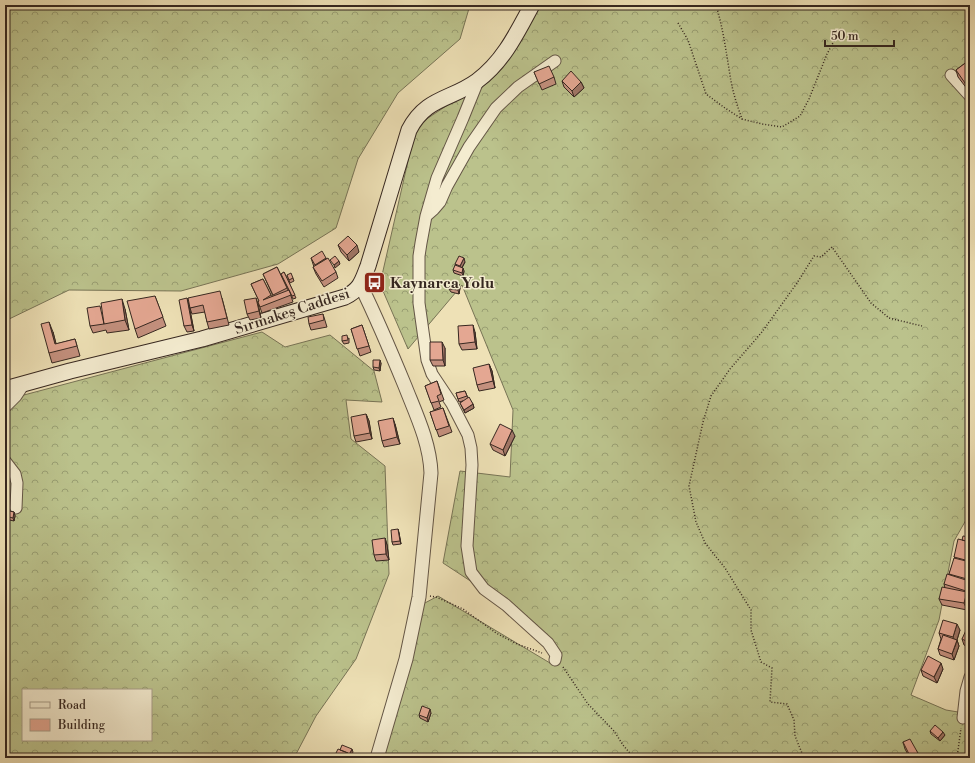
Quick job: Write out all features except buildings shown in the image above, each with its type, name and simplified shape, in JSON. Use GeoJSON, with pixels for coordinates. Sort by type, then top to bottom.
{"type":"FeatureCollection","features":[{"type":"Feature","properties":{"kind":"main road","name":"Sırmakeş Caddesi"},"geometry":{"type":"LineString","coordinates":[[5,389],[70,371],[202,339],[345,298],[354,293],[361,286],[368,266],[409,130],[415,118],[439,100],[478,81],[494,66],[510,45],[532,5]]}},
{"type":"Feature","properties":{"kind":"street"},"geometry":{"type":"LineString","coordinates":[[426,216],[440,202],[447,186],[469,147],[496,108],[518,87],[555,61]]}},
{"type":"Feature","properties":{"kind":"street"},"geometry":{"type":"LineString","coordinates":[[951,75],[970,96]]}},
{"type":"Feature","properties":{"kind":"street"},"geometry":{"type":"LineString","coordinates":[[478,81],[464,118],[437,178],[426,216],[419,256],[419,303],[426,360],[432,374],[448,398],[468,435],[471,448],[472,465],[467,546],[471,572],[484,589],[506,605],[548,643],[556,655],[555,660]]}},
{"type":"Feature","properties":{"kind":"street"},"geometry":{"type":"LineString","coordinates":[[361,286],[382,330],[412,404],[428,450],[431,473],[419,597],[406,658],[377,758]]}},
{"type":"Feature","properties":{"kind":"street"},"geometry":{"type":"LineString","coordinates":[[5,407],[16,396],[24,384]]}},
{"type":"Feature","properties":{"kind":"street"},"geometry":{"type":"LineString","coordinates":[[5,461],[15,474],[17,483],[16,508]]}},
{"type":"Feature","properties":{"kind":"street"},"geometry":{"type":"LineString","coordinates":[[963,718],[966,691],[970,677]]}},
{"type":"Feature","properties":{"kind":"path"},"geometry":{"type":"LineString","coordinates":[[716,5],[735,99],[742,119]]}},
{"type":"Feature","properties":{"kind":"path"},"geometry":{"type":"LineString","coordinates":[[678,23],[688,40],[706,94],[724,108],[742,119],[782,127],[800,116],[809,99],[827,54],[842,28]]}},
{"type":"Feature","properties":{"kind":"path"},"geometry":{"type":"LineString","coordinates":[[804,758],[795,736],[794,720],[787,704],[770,702],[772,668],[761,662],[751,630],[751,610],[725,568],[706,543],[696,522],[689,486],[703,422],[712,396],[730,369],[762,332],[797,283],[814,256],[821,257],[832,247],[871,303],[889,318],[922,326]]}},
{"type":"Feature","properties":{"kind":"path"},"geometry":{"type":"LineString","coordinates":[[419,597],[426,596],[436,598],[463,609],[496,633],[517,644],[551,657],[564,668],[588,704],[614,731],[634,758]]}},
{"type":"Feature","properties":{"kind":"path"},"geometry":{"type":"LineString","coordinates":[[957,758],[959,734],[963,718]]}},
{"type":"Feature","properties":{"kind":"green space"},"geometry":{"type":"Polygon","coordinates":[[[5,5],[470,5],[460,39],[398,93],[358,159],[336,228],[278,264],[181,291],[69,290],[5,321],[5,5]]]}},
{"type":"Feature","properties":{"kind":"green space"},"geometry":{"type":"Polygon","coordinates":[[[537,5],[970,5],[970,513],[954,541],[939,620],[911,695],[946,710],[970,714],[970,758],[381,758],[423,604],[438,596],[555,666],[536,624],[443,563],[460,471],[510,477],[513,410],[462,285],[408,349],[380,284],[416,126],[496,73],[537,5]]]}},
{"type":"Feature","properties":{"kind":"green space"},"geometry":{"type":"Polygon","coordinates":[[[262,332],[285,347],[330,335],[374,371],[382,402],[346,400],[351,439],[385,466],[389,574],[356,659],[316,716],[294,758],[5,758],[5,400],[262,332]]]}},
{"type":"Feature","properties":{"kind":"place","name":"Kaynarca Yolu"},"geometry":{"type":"Point","coordinates":[375,283]}}]}
